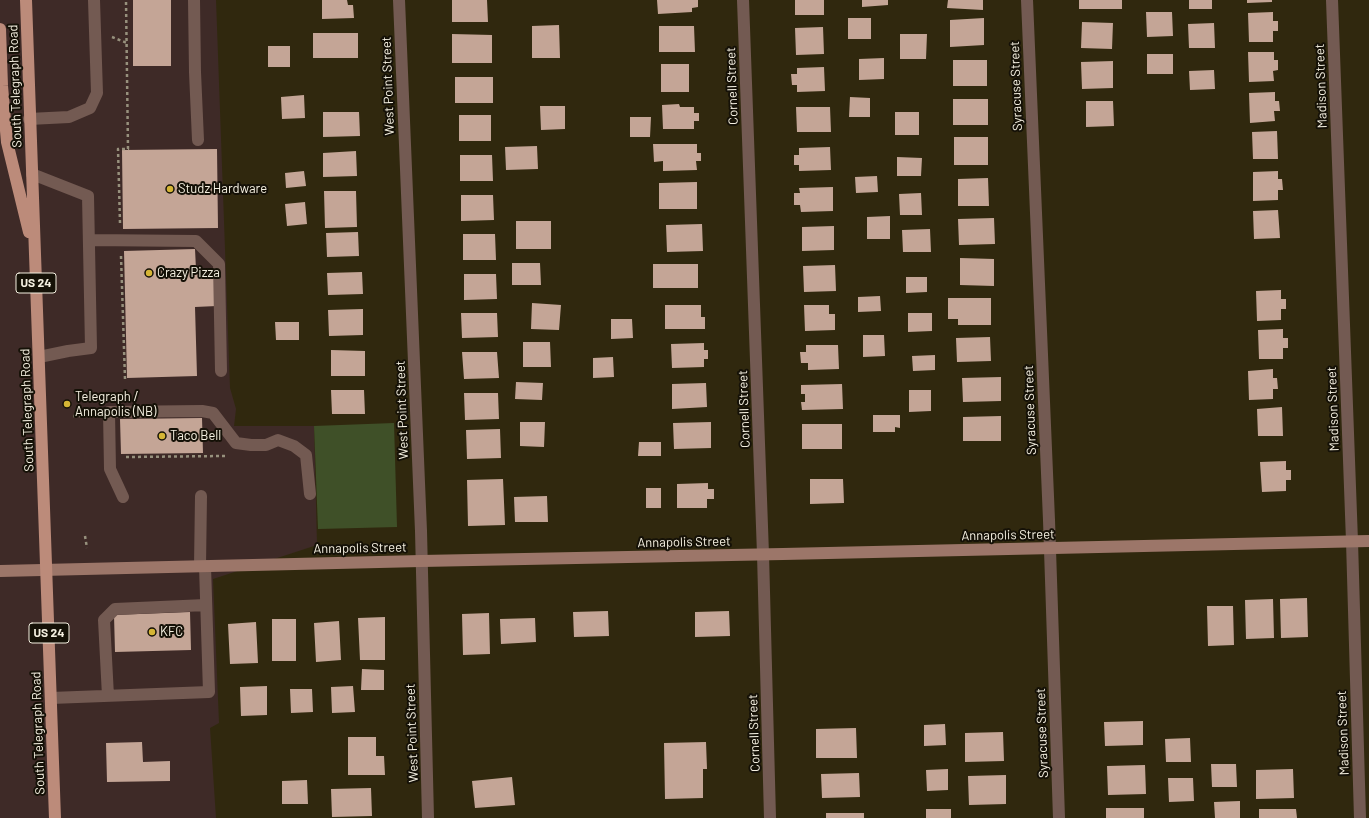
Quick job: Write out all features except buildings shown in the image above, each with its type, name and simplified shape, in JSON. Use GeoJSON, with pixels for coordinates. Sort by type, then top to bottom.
{"type":"FeatureCollection","features":[{"type":"Feature","properties":{"kind":"main road","name":"South Telegraph Road"},"geometry":{"type":"LineString","coordinates":[[26,0],[55,818]]}},
{"type":"Feature","properties":{"kind":"main road"},"geometry":{"type":"LineString","coordinates":[[0,29],[2,86],[8,142],[35,261]]}},
{"type":"Feature","properties":{"kind":"street"},"geometry":{"type":"LineString","coordinates":[[30,119],[69,118],[90,108],[97,93],[94,0]]}},
{"type":"Feature","properties":{"kind":"street"},"geometry":{"type":"LineString","coordinates":[[194,0],[198,140]]}},
{"type":"Feature","properties":{"kind":"street","name":"West Point Street"},"geometry":{"type":"LineString","coordinates":[[399,0],[421,561],[428,818]]}},
{"type":"Feature","properties":{"kind":"street","name":"Cornell Street"},"geometry":{"type":"LineString","coordinates":[[743,0],[763,554],[770,818]]}},
{"type":"Feature","properties":{"kind":"street","name":"Syracuse Street"},"geometry":{"type":"LineString","coordinates":[[1027,0],[1059,818]]}},
{"type":"Feature","properties":{"kind":"street","name":"Madison Street"},"geometry":{"type":"LineString","coordinates":[[1332,0],[1352,541],[1360,818]]}},
{"type":"Feature","properties":{"kind":"street"},"geometry":{"type":"LineString","coordinates":[[32,174],[88,196],[91,348],[39,357]]}},
{"type":"Feature","properties":{"kind":"street"},"geometry":{"type":"LineString","coordinates":[[89,240],[196,241],[219,264],[222,371]]}},
{"type":"Feature","properties":{"kind":"street"},"geometry":{"type":"LineString","coordinates":[[124,497],[110,468],[109,412],[202,411],[213,413],[236,442],[251,445],[266,445],[278,440],[294,446],[306,455],[310,494]]}},
{"type":"Feature","properties":{"kind":"street"},"geometry":{"type":"LineString","coordinates":[[51,698],[209,692],[200,496]]}},
{"type":"Feature","properties":{"kind":"street","name":"Annapolis Street"},"geometry":{"type":"LineString","coordinates":[[0,571],[1369,541]]}},
{"type":"Feature","properties":{"kind":"street"},"geometry":{"type":"LineString","coordinates":[[108,696],[104,620],[115,609],[206,605]]}},
{"type":"Feature","properties":{"kind":"path"},"geometry":{"type":"LineString","coordinates":[[124,379],[118,149],[128,149],[126,0]]}},
{"type":"Feature","properties":{"kind":"path"},"geometry":{"type":"LineString","coordinates":[[73,416],[80,416]]}},
{"type":"Feature","properties":{"kind":"path"},"geometry":{"type":"LineString","coordinates":[[119,457],[227,456]]}},
{"type":"Feature","properties":{"kind":"path"},"geometry":{"type":"LineString","coordinates":[[85,536],[87,548]]}},
{"type":"Feature","properties":{"kind":"shaded area"},"geometry":{"type":"Polygon","coordinates":[[[0,0],[216,0],[230,388],[236,409],[234,426],[314,426],[317,545],[213,579],[219,723],[210,728],[216,818],[0,818],[0,0]]]}},
{"type":"Feature","properties":{"kind":"green space"},"geometry":{"type":"Polygon","coordinates":[[[394,423],[397,527],[318,529],[314,426],[394,423]]]}},
{"type":"Feature","properties":{"kind":"place","name":"Studz Hardware"},"geometry":{"type":"Point","coordinates":[170,189]}},
{"type":"Feature","properties":{"kind":"place","name":"Crazy Pizza"},"geometry":{"type":"Point","coordinates":[149,273]}},
{"type":"Feature","properties":{"kind":"place","name":"Telegraph / Annapolis (NB)"},"geometry":{"type":"Point","coordinates":[67,404]}},
{"type":"Feature","properties":{"kind":"place","name":"Taco Bell"},"geometry":{"type":"Point","coordinates":[162,436]}},
{"type":"Feature","properties":{"kind":"place","name":"KFC"},"geometry":{"type":"Point","coordinates":[152,632]}}]}
